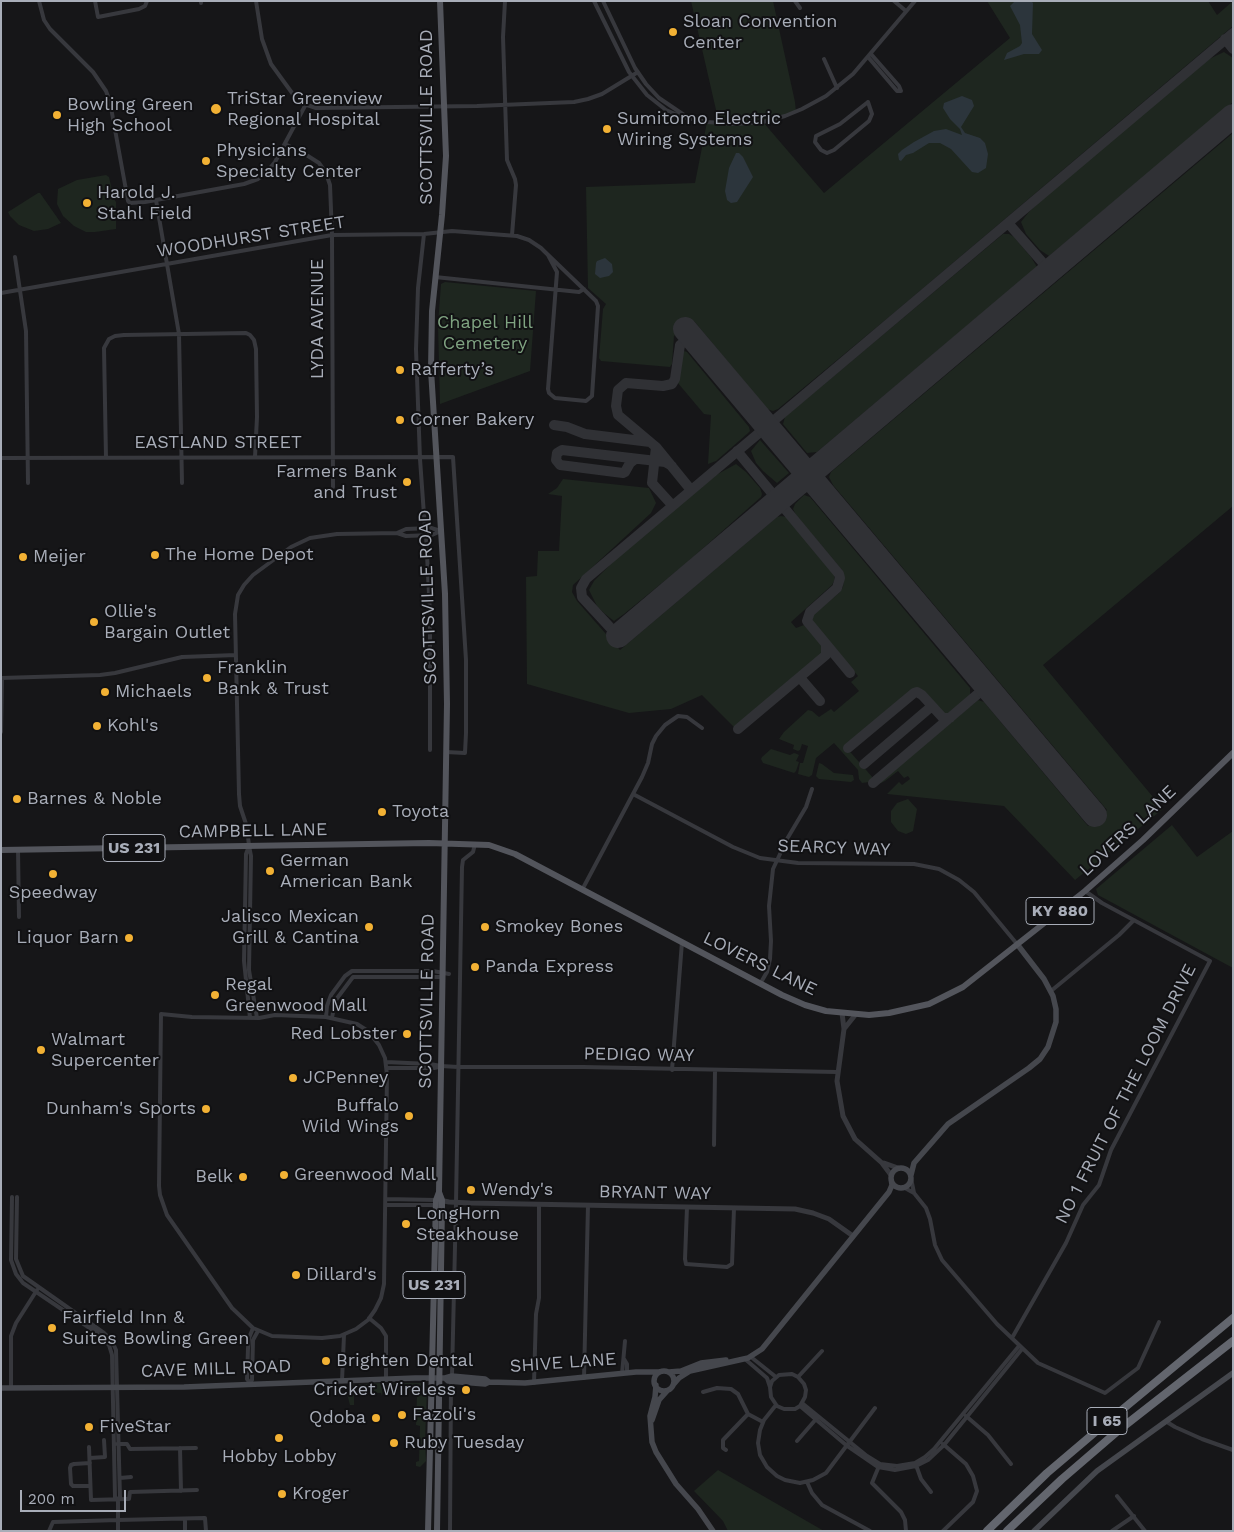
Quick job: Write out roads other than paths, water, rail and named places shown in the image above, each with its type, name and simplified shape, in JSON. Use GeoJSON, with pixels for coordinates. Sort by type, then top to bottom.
{"type":"FeatureCollection","features":[{"type":"Feature","properties":{"kind":"highway","name":"I 65"},"geometry":{"type":"LineString","coordinates":[[987,1531],[1085,1440],[1233,1318]]}},
{"type":"Feature","properties":{"kind":"highway","name":"I 65"},"geometry":{"type":"LineString","coordinates":[[1007,1531],[1062,1479],[1119,1430],[1233,1340]]}},
{"type":"Feature","properties":{"kind":"main road","name":"SCOTTSVILLE ROAD"},"geometry":{"type":"LineString","coordinates":[[437,1531],[442,1378],[441,1202],[439,1192],[447,646],[431,352],[435,277],[445,168],[445,106],[440,1]]}},
{"type":"Feature","properties":{"kind":"main road","name":"LOVERS LANE"},"geometry":{"type":"LineString","coordinates":[[445,844],[489,845],[516,854],[760,984],[804,1005],[842,1013],[889,1013],[929,1004],[963,987],[1084,891],[1143,840],[1233,753]]}},
{"type":"Feature","properties":{"kind":"main road","name":"CAMPBELL LANE"},"geometry":{"type":"LineString","coordinates":[[1,850],[445,844]]}},
{"type":"Feature","properties":{"kind":"main road"},"geometry":{"type":"LineString","coordinates":[[650,1424],[660,1396],[678,1378],[690,1371],[746,1358],[766,1344],[889,1192],[892,1185],[891,1177],[899,1168],[908,1167],[914,1163],[948,1124],[1040,1059],[1048,1047],[1056,1022],[1056,1009],[1044,979],[1017,944]]}},
{"type":"Feature","properties":{"kind":"main road"},"geometry":{"type":"LineString","coordinates":[[889,1192],[908,1184],[914,1163]]}},
{"type":"Feature","properties":{"kind":"main road"},"geometry":{"type":"LineString","coordinates":[[899,1168],[907,1170],[911,1177]]}},
{"type":"Feature","properties":{"kind":"main road"},"geometry":{"type":"LineString","coordinates":[[891,1177],[894,1184],[901,1187]]}},
{"type":"Feature","properties":{"kind":"main road","name":"SCOTTSVILLE ROAD"},"geometry":{"type":"LineString","coordinates":[[428,1531],[432,1378],[441,1202]]}},
{"type":"Feature","properties":{"kind":"main road"},"geometry":{"type":"LineString","coordinates":[[713,1531],[698,1509],[676,1484],[652,1442],[650,1416],[655,1397],[656,1376],[659,1372],[681,1372],[694,1365],[709,1362],[746,1358]]}},
{"type":"Feature","properties":{"kind":"main road","name":"SHIVE LANE"},"geometry":{"type":"LineString","coordinates":[[638,1372],[649,1377],[655,1384]]}},
{"type":"Feature","properties":{"kind":"main road","name":"SHIVE LANE"},"geometry":{"type":"LineString","coordinates":[[432,1378],[534,1383],[624,1373],[659,1372]]}},
{"type":"Feature","properties":{"kind":"main road"},"geometry":{"type":"LineString","coordinates":[[668,1372],[674,1378],[671,1387]]}},
{"type":"Feature","properties":{"kind":"main road"},"geometry":{"type":"LineString","coordinates":[[1034,1531],[1089,1478],[1233,1373]]}},
{"type":"Feature","properties":{"kind":"main road","name":"CAVE MILL ROAD"},"geometry":{"type":"LineString","coordinates":[[1,1388],[184,1387],[250,1383],[432,1378]]}},
{"type":"Feature","properties":{"kind":"main road"},"geometry":{"type":"LineString","coordinates":[[655,1384],[663,1390],[671,1387]]}},
{"type":"Feature","properties":{"kind":"street"},"geometry":{"type":"LineString","coordinates":[[39,1],[44,20],[50,29],[93,72],[106,91],[110,102],[129,203],[156,200],[254,181],[270,169],[306,104]]}},
{"type":"Feature","properties":{"kind":"street"},"geometry":{"type":"LineString","coordinates":[[95,1],[98,17],[139,9],[145,6],[147,1]]}},
{"type":"Feature","properties":{"kind":"street"},"geometry":{"type":"LineString","coordinates":[[256,1],[262,39],[271,64],[291,94],[316,108],[506,105],[567,102],[588,99],[607,91],[638,72]]}},
{"type":"Feature","properties":{"kind":"street"},"geometry":{"type":"LineString","coordinates":[[505,1],[503,37],[507,160],[515,180],[512,235]]}},
{"type":"Feature","properties":{"kind":"street"},"geometry":{"type":"LineString","coordinates":[[594,1],[631,76],[658,104],[675,114],[687,118],[727,124],[745,124],[768,120],[802,109],[818,101],[854,74],[915,1]]}},
{"type":"Feature","properties":{"kind":"street"},"geometry":{"type":"LineString","coordinates":[[603,1],[638,72],[646,84],[659,98],[687,118]]}},
{"type":"Feature","properties":{"kind":"street"},"geometry":{"type":"LineString","coordinates":[[795,1],[800,8]]}},
{"type":"Feature","properties":{"kind":"street"},"geometry":{"type":"LineString","coordinates":[[894,1],[906,11]]}},
{"type":"Feature","properties":{"kind":"street"},"geometry":{"type":"LineString","coordinates":[[870,55],[901,88],[901,91],[897,91],[870,55]]}},
{"type":"Feature","properties":{"kind":"street"},"geometry":{"type":"LineString","coordinates":[[824,58],[837,88]]}},
{"type":"Feature","properties":{"kind":"street"},"geometry":{"type":"LineString","coordinates":[[868,102],[870,110],[872,114],[870,119],[834,150],[825,152],[816,144],[814,140],[816,136],[840,124],[868,102]]}},
{"type":"Feature","properties":{"kind":"street","name":"LYDA AVENUE"},"geometry":{"type":"LineString","coordinates":[[285,144],[319,163],[326,173],[330,190],[332,235],[333,487]]}},
{"type":"Feature","properties":{"kind":"street"},"geometry":{"type":"LineString","coordinates":[[156,200],[179,334],[182,483]]}},
{"type":"Feature","properties":{"kind":"street","name":"WOODHURST STREET"},"geometry":{"type":"LineString","coordinates":[[1,293],[332,235],[424,234],[440,232],[512,235],[529,240],[548,255],[596,301],[599,308],[592,396],[586,402],[555,398],[549,393],[556,290]]}},
{"type":"Feature","properties":{"kind":"street"},"geometry":{"type":"LineString","coordinates":[[424,234],[416,316],[416,348],[425,529]]}},
{"type":"Feature","properties":{"kind":"street"},"geometry":{"type":"LineString","coordinates":[[548,255],[557,272],[556,290]]}},
{"type":"Feature","properties":{"kind":"street"},"geometry":{"type":"LineString","coordinates":[[15,257],[26,331],[28,482]]}},
{"type":"Feature","properties":{"kind":"street"},"geometry":{"type":"LineString","coordinates":[[435,277],[579,292],[584,289]]}},
{"type":"Feature","properties":{"kind":"street"},"geometry":{"type":"LineString","coordinates":[[106,458],[104,348],[106,342],[112,337],[119,336],[246,333],[254,340],[256,375],[255,457]]}},
{"type":"Feature","properties":{"kind":"street"},"geometry":{"type":"LineString","coordinates":[[436,456],[453,457],[466,660],[465,753],[446,752]]}},
{"type":"Feature","properties":{"kind":"street","name":"EASTLAND STREET"},"geometry":{"type":"LineString","coordinates":[[1,458],[436,456]]}},
{"type":"Feature","properties":{"kind":"street"},"geometry":{"type":"LineString","coordinates":[[397,533],[406,529],[431,528],[441,531]]}},
{"type":"Feature","properties":{"kind":"street"},"geometry":{"type":"LineString","coordinates":[[257,1018],[249,970],[251,856],[247,827],[240,806],[239,794],[236,602],[244,584],[257,572],[291,547],[317,536],[397,533],[406,536],[432,535],[441,531]]}},
{"type":"Feature","properties":{"kind":"street"},"geometry":{"type":"LineString","coordinates":[[426,535],[430,614],[430,750]]}},
{"type":"Feature","properties":{"kind":"street"},"geometry":{"type":"LineString","coordinates":[[1,732],[2,678],[100,675],[182,657],[236,655]]}},
{"type":"Feature","properties":{"kind":"street"},"geometry":{"type":"LineString","coordinates":[[582,890],[646,768],[653,740],[665,725],[681,716],[702,728]]}},
{"type":"Feature","properties":{"kind":"street"},"geometry":{"type":"LineString","coordinates":[[760,984],[767,972],[770,959],[769,896],[772,872],[791,831],[806,807],[812,789]]}},
{"type":"Feature","properties":{"kind":"street","name":"SEARCY WAY"},"geometry":{"type":"LineString","coordinates":[[633,794],[738,850],[760,858],[798,863],[914,864],[933,867],[959,880],[974,892],[1017,944]]}},
{"type":"Feature","properties":{"kind":"street"},"geometry":{"type":"LineString","coordinates":[[450,1531],[462,863],[465,857],[473,852],[476,844]]}},
{"type":"Feature","properties":{"kind":"street"},"geometry":{"type":"LineString","coordinates":[[249,846],[246,854],[244,962],[250,1018]]}},
{"type":"Feature","properties":{"kind":"street"},"geometry":{"type":"LineString","coordinates":[[18,849],[19,917]]}},
{"type":"Feature","properties":{"kind":"street","name":"NO 1 FRUIT OF THE LOOM DRIVE"},"geometry":{"type":"LineString","coordinates":[[1012,1338],[1066,1243],[1083,1205],[1099,1185],[1112,1150],[1210,961],[1102,903],[1084,891]]}},
{"type":"Feature","properties":{"kind":"street"},"geometry":{"type":"LineString","coordinates":[[1050,991],[1119,935],[1134,920]]}},
{"type":"Feature","properties":{"kind":"street"},"geometry":{"type":"LineString","coordinates":[[672,1070],[682,942]]}},
{"type":"Feature","properties":{"kind":"street"},"geometry":{"type":"LineString","coordinates":[[326,1017],[331,995],[344,976],[352,970],[443,975]]}},
{"type":"Feature","properties":{"kind":"street"},"geometry":{"type":"LineString","coordinates":[[332,1018],[336,998],[353,976],[443,975]]}},
{"type":"Feature","properties":{"kind":"street"},"geometry":{"type":"LineString","coordinates":[[842,1013],[844,1030],[837,1072],[838,1096],[847,1125],[858,1142],[877,1158],[888,1165],[899,1168]]}},
{"type":"Feature","properties":{"kind":"street"},"geometry":{"type":"LineString","coordinates":[[161,1014],[192,1017],[257,1018],[275,1015],[326,1017],[352,1022],[364,1028],[379,1045],[387,1065],[384,1289],[380,1302],[370,1318],[356,1329],[344,1335],[322,1338],[272,1336],[253,1328],[229,1304],[167,1215],[160,1195],[161,1014]]}},
{"type":"Feature","properties":{"kind":"street"},"geometry":{"type":"LineString","coordinates":[[844,1030],[856,1014]]}},
{"type":"Feature","properties":{"kind":"street","name":"PEDIGO WAY"},"geometry":{"type":"LineString","coordinates":[[387,1065],[434,1068],[441,1066],[837,1072]]}},
{"type":"Feature","properties":{"kind":"street"},"geometry":{"type":"LineString","coordinates":[[714,1145],[715,1071]]}},
{"type":"Feature","properties":{"kind":"street"},"geometry":{"type":"LineString","coordinates":[[877,1158],[891,1177]]}},
{"type":"Feature","properties":{"kind":"street"},"geometry":{"type":"LineString","coordinates":[[911,1177],[914,1193]]}},
{"type":"Feature","properties":{"kind":"street"},"geometry":{"type":"LineString","coordinates":[[901,1187],[914,1193],[926,1208],[935,1245],[942,1260],[991,1317],[1038,1363],[1104,1393],[1138,1368],[1159,1322]]}},
{"type":"Feature","properties":{"kind":"street"},"geometry":{"type":"LineString","coordinates":[[15,1197],[11,1260],[16,1274],[23,1283],[74,1314],[105,1337],[109,1345],[112,1355],[115,1387],[120,1478],[118,1531]]}},
{"type":"Feature","properties":{"kind":"street","name":"BRYANT WAY"},"geometry":{"type":"LineString","coordinates":[[386,1199],[456,1203],[795,1209],[829,1219],[853,1236]]}},
{"type":"Feature","properties":{"kind":"street","name":"BRYANT WAY"},"geometry":{"type":"LineString","coordinates":[[386,1205],[441,1202]]}},
{"type":"Feature","properties":{"kind":"street"},"geometry":{"type":"LineString","coordinates":[[534,1383],[538,1298],[539,1204]]}},
{"type":"Feature","properties":{"kind":"street"},"geometry":{"type":"LineString","coordinates":[[584,1378],[588,1205]]}},
{"type":"Feature","properties":{"kind":"street"},"geometry":{"type":"LineString","coordinates":[[686,1208],[685,1262],[691,1265],[727,1266],[732,1264],[734,1208]]}},
{"type":"Feature","properties":{"kind":"street"},"geometry":{"type":"LineString","coordinates":[[11,1387],[11,1336],[16,1322],[37,1290]]}},
{"type":"Feature","properties":{"kind":"street"},"geometry":{"type":"LineString","coordinates":[[370,1318],[381,1328],[386,1336],[386,1379]]}},
{"type":"Feature","properties":{"kind":"street"},"geometry":{"type":"LineString","coordinates":[[250,1383],[247,1379],[248,1348],[253,1328]]}},
{"type":"Feature","properties":{"kind":"street"},"geometry":{"type":"LineString","coordinates":[[250,1383],[252,1380],[254,1340],[258,1331]]}},
{"type":"Feature","properties":{"kind":"street"},"geometry":{"type":"LineString","coordinates":[[342,1381],[344,1335]]}},
{"type":"Feature","properties":{"kind":"street"},"geometry":{"type":"LineString","coordinates":[[624,1373],[622,1365],[625,1341]]}},
{"type":"Feature","properties":{"kind":"street"},"geometry":{"type":"LineString","coordinates":[[801,1405],[869,1462],[879,1465],[915,1465],[942,1443],[1021,1347]]}},
{"type":"Feature","properties":{"kind":"street"},"geometry":{"type":"LineString","coordinates":[[798,1377],[822,1351]]}},
{"type":"Feature","properties":{"kind":"street"},"geometry":{"type":"LineString","coordinates":[[746,1358],[776,1377]]}},
{"type":"Feature","properties":{"kind":"street"},"geometry":{"type":"LineString","coordinates":[[746,1358],[766,1377],[771,1397],[776,1405],[789,1409],[801,1405]]}},
{"type":"Feature","properties":{"kind":"street"},"geometry":{"type":"LineString","coordinates":[[770,1387],[780,1374],[788,1373],[798,1377],[806,1390],[801,1405]]}},
{"type":"Feature","properties":{"kind":"street"},"geometry":{"type":"LineString","coordinates":[[703,1392],[717,1388],[730,1389],[738,1394],[748,1414],[763,1422]]}},
{"type":"Feature","properties":{"kind":"street"},"geometry":{"type":"LineString","coordinates":[[776,1405],[763,1422],[760,1430],[758,1443],[760,1455],[774,1473],[785,1480],[796,1482],[807,1482],[826,1473],[875,1408]]}},
{"type":"Feature","properties":{"kind":"street"},"geometry":{"type":"LineString","coordinates":[[726,1450],[723,1448],[723,1440],[748,1414]]}},
{"type":"Feature","properties":{"kind":"street"},"geometry":{"type":"LineString","coordinates":[[965,1414],[988,1435],[1011,1464]]}},
{"type":"Feature","properties":{"kind":"street"},"geometry":{"type":"LineString","coordinates":[[797,1441],[817,1418]]}},
{"type":"Feature","properties":{"kind":"street"},"geometry":{"type":"LineString","coordinates":[[1167,1422],[1202,1439],[1233,1450]]}},
{"type":"Feature","properties":{"kind":"street"},"geometry":{"type":"LineString","coordinates":[[90,1458],[105,1457],[104,1440]]}},
{"type":"Feature","properties":{"kind":"street"},"geometry":{"type":"LineString","coordinates":[[942,1443],[971,1471],[977,1491],[973,1502],[943,1531]]}},
{"type":"Feature","properties":{"kind":"street"},"geometry":{"type":"LineString","coordinates":[[117,1444],[127,1444],[130,1449],[196,1448]]}},
{"type":"Feature","properties":{"kind":"street"},"geometry":{"type":"LineString","coordinates":[[117,1444],[115,1497],[118,1500]]}},
{"type":"Feature","properties":{"kind":"street"},"geometry":{"type":"LineString","coordinates":[[89,1447],[90,1500],[129,1499],[128,1492],[197,1490]]}},
{"type":"Feature","properties":{"kind":"street"},"geometry":{"type":"LineString","coordinates":[[180,1448],[181,1491]]}},
{"type":"Feature","properties":{"kind":"street"},"geometry":{"type":"LineString","coordinates":[[90,1463],[74,1464],[70,1468],[71,1484],[73,1486],[90,1486]]}},
{"type":"Feature","properties":{"kind":"street"},"geometry":{"type":"LineString","coordinates":[[879,1465],[872,1483],[901,1512],[905,1520],[906,1531]]}},
{"type":"Feature","properties":{"kind":"street"},"geometry":{"type":"LineString","coordinates":[[915,1465],[921,1479],[931,1492]]}},
{"type":"Feature","properties":{"kind":"street"},"geometry":{"type":"LineString","coordinates":[[120,1478],[131,1478]]}},
{"type":"Feature","properties":{"kind":"street"},"geometry":{"type":"LineString","coordinates":[[807,1482],[812,1493],[822,1505],[870,1531]]}},
{"type":"Feature","properties":{"kind":"street"},"geometry":{"type":"LineString","coordinates":[[1117,1496],[1146,1531]]}},
{"type":"Feature","properties":{"kind":"street"},"geometry":{"type":"LineString","coordinates":[[1112,1531],[1134,1516]]}},
{"type":"Feature","properties":{"kind":"street"},"geometry":{"type":"LineString","coordinates":[[49,1531],[53,1522],[205,1518],[206,1531]]}},
{"type":"Feature","properties":{"kind":"street"},"geometry":{"type":"LineString","coordinates":[[185,1519],[186,1531]]}},
{"type":"Feature","properties":{"kind":"place","name":"Sloan Convention Center"},"geometry":{"type":"Point","coordinates":[673,32]}},
{"type":"Feature","properties":{"kind":"place","name":"TriStar Greenview Regional Hospital"},"geometry":{"type":"Point","coordinates":[216,109]}},
{"type":"Feature","properties":{"kind":"place","name":"Bowling Green High School"},"geometry":{"type":"Point","coordinates":[57,115]}},
{"type":"Feature","properties":{"kind":"place","name":"Sumitomo Electric Wiring Systems"},"geometry":{"type":"Point","coordinates":[607,129]}},
{"type":"Feature","properties":{"kind":"place","name":"Physicians Specialty Center"},"geometry":{"type":"Point","coordinates":[206,161]}},
{"type":"Feature","properties":{"kind":"place","name":"Harold J. Stahl Field"},"geometry":{"type":"Point","coordinates":[87,203]}},
{"type":"Feature","properties":{"kind":"place","name":"Rafferty’s"},"geometry":{"type":"Point","coordinates":[400,370]}},
{"type":"Feature","properties":{"kind":"place","name":"Corner Bakery"},"geometry":{"type":"Point","coordinates":[400,420]}},
{"type":"Feature","properties":{"kind":"place","name":"Farmers Bank and Trust"},"geometry":{"type":"Point","coordinates":[407,482]}},
{"type":"Feature","properties":{"kind":"place","name":"The Home Depot"},"geometry":{"type":"Point","coordinates":[155,555]}},
{"type":"Feature","properties":{"kind":"place","name":"Meijer"},"geometry":{"type":"Point","coordinates":[23,557]}},
{"type":"Feature","properties":{"kind":"place","name":"Ollie's Bargain Outlet"},"geometry":{"type":"Point","coordinates":[94,622]}},
{"type":"Feature","properties":{"kind":"place","name":"Franklin Bank & Trust"},"geometry":{"type":"Point","coordinates":[207,678]}},
{"type":"Feature","properties":{"kind":"place","name":"Michaels"},"geometry":{"type":"Point","coordinates":[105,692]}},
{"type":"Feature","properties":{"kind":"place","name":"Kohl's"},"geometry":{"type":"Point","coordinates":[97,726]}},
{"type":"Feature","properties":{"kind":"place","name":"Barnes & Noble"},"geometry":{"type":"Point","coordinates":[17,799]}},
{"type":"Feature","properties":{"kind":"place","name":"Toyota"},"geometry":{"type":"Point","coordinates":[382,812]}},
{"type":"Feature","properties":{"kind":"place","name":"German American Bank"},"geometry":{"type":"Point","coordinates":[270,871]}},
{"type":"Feature","properties":{"kind":"place","name":"Speedway"},"geometry":{"type":"Point","coordinates":[53,874]}},
{"type":"Feature","properties":{"kind":"place","name":"Jalisco Mexican Grill & Cantina"},"geometry":{"type":"Point","coordinates":[369,927]}},
{"type":"Feature","properties":{"kind":"place","name":"Smokey Bones"},"geometry":{"type":"Point","coordinates":[485,927]}},
{"type":"Feature","properties":{"kind":"place","name":"Liquor Barn"},"geometry":{"type":"Point","coordinates":[129,938]}},
{"type":"Feature","properties":{"kind":"place","name":"Panda Express"},"geometry":{"type":"Point","coordinates":[475,967]}},
{"type":"Feature","properties":{"kind":"place","name":"Regal Greenwood Mall"},"geometry":{"type":"Point","coordinates":[215,995]}},
{"type":"Feature","properties":{"kind":"place","name":"Red Lobster"},"geometry":{"type":"Point","coordinates":[407,1034]}},
{"type":"Feature","properties":{"kind":"place","name":"Walmart Supercenter"},"geometry":{"type":"Point","coordinates":[41,1050]}},
{"type":"Feature","properties":{"kind":"place","name":"JCPenney"},"geometry":{"type":"Point","coordinates":[293,1078]}},
{"type":"Feature","properties":{"kind":"place","name":"Dunham's Sports"},"geometry":{"type":"Point","coordinates":[206,1109]}},
{"type":"Feature","properties":{"kind":"place","name":"Buffalo Wild Wings"},"geometry":{"type":"Point","coordinates":[409,1116]}},
{"type":"Feature","properties":{"kind":"place","name":"Greenwood Mall"},"geometry":{"type":"Point","coordinates":[284,1175]}},
{"type":"Feature","properties":{"kind":"place","name":"Belk"},"geometry":{"type":"Point","coordinates":[243,1177]}},
{"type":"Feature","properties":{"kind":"place","name":"Wendy's"},"geometry":{"type":"Point","coordinates":[471,1190]}},
{"type":"Feature","properties":{"kind":"place","name":"LongHorn Steakhouse"},"geometry":{"type":"Point","coordinates":[406,1224]}},
{"type":"Feature","properties":{"kind":"place","name":"Dillard's"},"geometry":{"type":"Point","coordinates":[296,1275]}},
{"type":"Feature","properties":{"kind":"place","name":"Fairfield Inn & Suites Bowling Green"},"geometry":{"type":"Point","coordinates":[52,1328]}},
{"type":"Feature","properties":{"kind":"place","name":"Brighten Dental"},"geometry":{"type":"Point","coordinates":[326,1361]}},
{"type":"Feature","properties":{"kind":"place","name":"Cricket Wireless"},"geometry":{"type":"Point","coordinates":[466,1390]}},
{"type":"Feature","properties":{"kind":"place","name":"Fazoli's"},"geometry":{"type":"Point","coordinates":[402,1415]}},
{"type":"Feature","properties":{"kind":"place","name":"Qdoba"},"geometry":{"type":"Point","coordinates":[376,1418]}},
{"type":"Feature","properties":{"kind":"place","name":"FiveStar"},"geometry":{"type":"Point","coordinates":[89,1427]}},
{"type":"Feature","properties":{"kind":"place","name":"Hobby Lobby"},"geometry":{"type":"Point","coordinates":[279,1438]}},
{"type":"Feature","properties":{"kind":"place","name":"Ruby Tuesday"},"geometry":{"type":"Point","coordinates":[394,1443]}},
{"type":"Feature","properties":{"kind":"place","name":"Kroger"},"geometry":{"type":"Point","coordinates":[282,1494]}},
{"type":"Feature","properties":{"kind":"park label","name":"Chapel Hill Cemetery"},"geometry":{"type":"Point","coordinates":[485,333]}}]}
